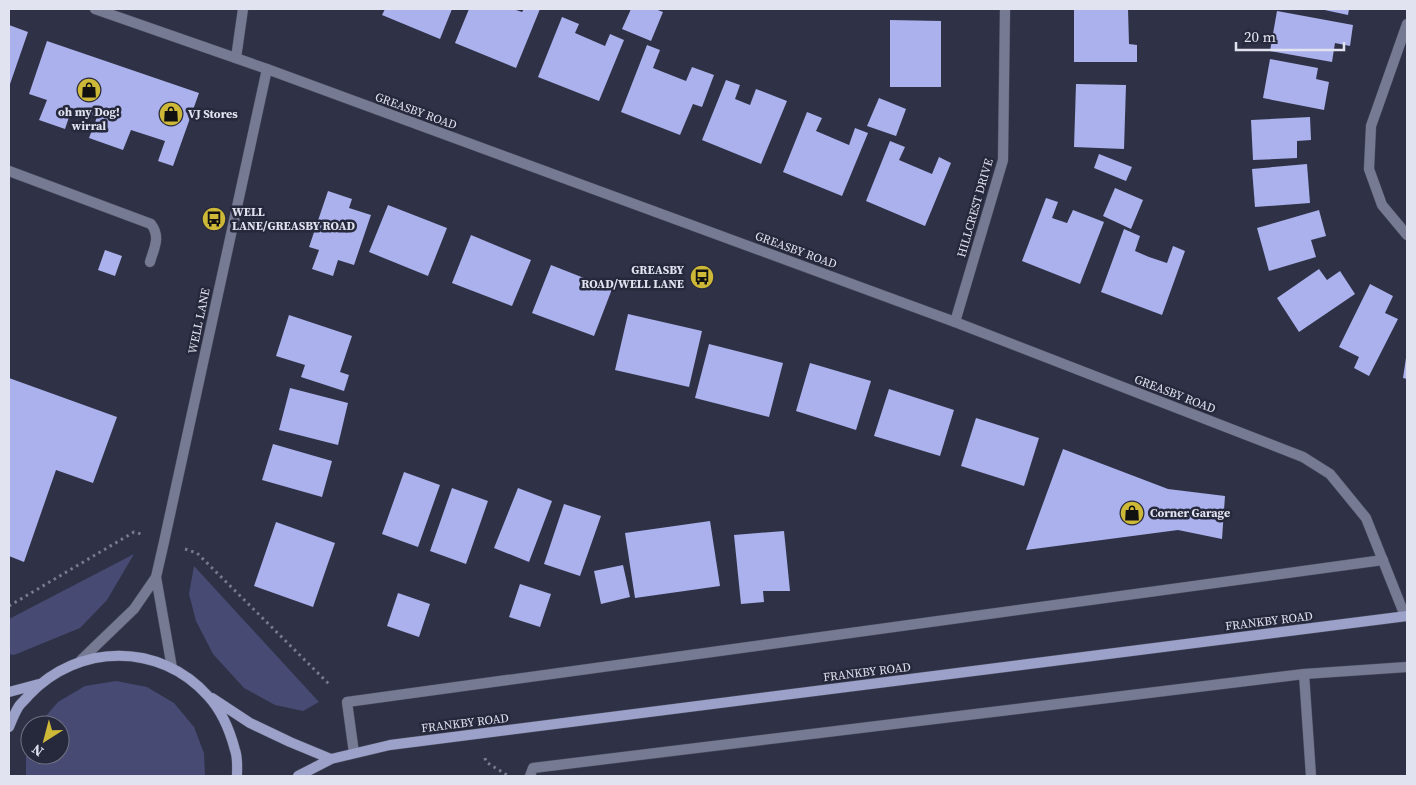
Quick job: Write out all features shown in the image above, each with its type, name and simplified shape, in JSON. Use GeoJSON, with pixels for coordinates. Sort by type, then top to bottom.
{"type":"FeatureCollection","features":[{"type":"Feature","properties":{"kind":"main road","name":"FRANKBY ROAD"},"geometry":{"type":"LineString","coordinates":[[298,776],[332,759],[390,745],[1406,616]]}},
{"type":"Feature","properties":{"kind":"main road"},"geometry":{"type":"LineString","coordinates":[[9,727],[19,706],[40,683],[59,670],[81,660],[111,655],[143,657],[172,668],[192,680],[209,696],[250,723],[332,759]]}},
{"type":"Feature","properties":{"kind":"main road"},"geometry":{"type":"LineString","coordinates":[[9,692],[40,683]]}},
{"type":"Feature","properties":{"kind":"main road"},"geometry":{"type":"LineString","coordinates":[[209,696],[226,723],[236,752],[238,776]]}},
{"type":"Feature","properties":{"kind":"street","name":"GREASBY ROAD"},"geometry":{"type":"LineString","coordinates":[[95,9],[236,58],[955,322],[1303,457],[1330,474],[1366,518],[1406,616]]}},
{"type":"Feature","properties":{"kind":"street"},"geometry":{"type":"LineString","coordinates":[[236,58],[243,9]]}},
{"type":"Feature","properties":{"kind":"street","name":"HILLCREST DRIVE"},"geometry":{"type":"LineString","coordinates":[[955,322],[1003,160],[1005,9]]}},
{"type":"Feature","properties":{"kind":"street"},"geometry":{"type":"LineString","coordinates":[[1407,24],[1371,126],[1369,169],[1382,206],[1407,235]]}},
{"type":"Feature","properties":{"kind":"street","name":"WELL LANE"},"geometry":{"type":"LineString","coordinates":[[81,660],[134,609],[156,577],[266,69]]}},
{"type":"Feature","properties":{"kind":"street"},"geometry":{"type":"LineString","coordinates":[[9,171],[151,224],[157,237],[150,262]]}},
{"type":"Feature","properties":{"kind":"street"},"geometry":{"type":"LineString","coordinates":[[354,753],[347,702],[1383,560]]}},
{"type":"Feature","properties":{"kind":"street","name":"WELL LANE"},"geometry":{"type":"LineString","coordinates":[[156,577],[172,668]]}},
{"type":"Feature","properties":{"kind":"street"},"geometry":{"type":"LineString","coordinates":[[532,772],[1304,674],[1407,667]]}},
{"type":"Feature","properties":{"kind":"street"},"geometry":{"type":"LineString","coordinates":[[1304,674],[1311,776]]}},
{"type":"Feature","properties":{"kind":"path"},"geometry":{"type":"LineString","coordinates":[[9,606],[134,532],[196,553],[347,702]]}},
{"type":"Feature","properties":{"kind":"shaded area"},"geometry":{"type":"Polygon","coordinates":[[[134,554],[107,600],[80,628],[14,655],[9,654],[9,619],[134,554]]]}},
{"type":"Feature","properties":{"kind":"shaded area"},"geometry":{"type":"Polygon","coordinates":[[[194,566],[319,702],[303,711],[275,705],[244,688],[213,654],[196,621],[189,594],[194,566]]]}},
{"type":"Feature","properties":{"kind":"shaded area"},"geometry":{"type":"Polygon","coordinates":[[[116,681],[147,687],[174,703],[194,727],[204,753],[205,776],[26,776],[26,765],[70,765],[70,715],[47,715],[58,702],[85,686],[116,681]]]}},
{"type":"Feature","properties":{"kind":"building"},"geometry":{"type":"Polygon","coordinates":[[[385,9],[452,9],[440,39],[382,15],[385,9]]]}},
{"type":"Feature","properties":{"kind":"building"},"geometry":{"type":"Polygon","coordinates":[[[469,9],[513,9],[522,12],[524,9],[540,9],[516,68],[455,43],[469,9]]]}},
{"type":"Feature","properties":{"kind":"building"},"geometry":{"type":"Polygon","coordinates":[[[631,9],[655,9],[663,12],[651,41],[622,29],[631,9]]]}},
{"type":"Feature","properties":{"kind":"building"},"geometry":{"type":"Polygon","coordinates":[[[1074,9],[1128,9],[1129,44],[1137,45],[1137,62],[1074,62],[1074,9]]]}},
{"type":"Feature","properties":{"kind":"building"},"geometry":{"type":"Polygon","coordinates":[[[1320,9],[1349,9],[1348,15],[1320,9]]]}},
{"type":"Feature","properties":{"kind":"building"},"geometry":{"type":"Polygon","coordinates":[[[1277,11],[1353,25],[1350,46],[1335,43],[1332,62],[1270,51],[1277,11]]]}},
{"type":"Feature","properties":{"kind":"building"},"geometry":{"type":"Polygon","coordinates":[[[562,17],[579,24],[575,33],[605,46],[610,34],[624,40],[599,101],[538,77],[562,17]]]}},
{"type":"Feature","properties":{"kind":"building"},"geometry":{"type":"Polygon","coordinates":[[[890,20],[941,21],[941,87],[890,87],[890,20]]]}},
{"type":"Feature","properties":{"kind":"building"},"geometry":{"type":"Polygon","coordinates":[[[9,25],[28,32],[9,87],[9,25]]]}},
{"type":"Feature","properties":{"kind":"building"},"geometry":{"type":"Polygon","coordinates":[[[47,41],[199,93],[173,166],[158,161],[165,141],[131,130],[123,150],[89,138],[97,117],[72,108],[65,129],[39,120],[47,100],[29,94],[47,41]]]}},
{"type":"Feature","properties":{"kind":"building"},"geometry":{"type":"Polygon","coordinates":[[[647,45],[660,50],[653,68],[686,81],[692,67],[714,75],[702,107],[693,104],[680,135],[621,112],[647,45]]]}},
{"type":"Feature","properties":{"kind":"building"},"geometry":{"type":"Polygon","coordinates":[[[1270,59],[1318,68],[1316,79],[1329,82],[1324,110],[1263,98],[1270,59]]]}},
{"type":"Feature","properties":{"kind":"building"},"geometry":{"type":"Polygon","coordinates":[[[726,80],[740,85],[735,99],[750,105],[756,89],[787,101],[761,164],[702,140],[726,80]]]}},
{"type":"Feature","properties":{"kind":"building"},"geometry":{"type":"Polygon","coordinates":[[[1076,84],[1126,85],[1124,149],[1074,147],[1076,84]]]}},
{"type":"Feature","properties":{"kind":"building"},"geometry":{"type":"Polygon","coordinates":[[[879,98],[906,109],[896,136],[867,126],[879,98]]]}},
{"type":"Feature","properties":{"kind":"building"},"geometry":{"type":"Polygon","coordinates":[[[807,112],[822,118],[816,131],[849,145],[855,128],[868,133],[842,196],[783,172],[807,112]]]}},
{"type":"Feature","properties":{"kind":"building"},"geometry":{"type":"Polygon","coordinates":[[[1310,117],[1311,140],[1297,141],[1297,158],[1253,160],[1251,120],[1310,117]]]}},
{"type":"Feature","properties":{"kind":"building"},"geometry":{"type":"Polygon","coordinates":[[[890,141],[905,147],[899,160],[932,174],[939,157],[951,163],[925,226],[866,201],[890,141]]]}},
{"type":"Feature","properties":{"kind":"building"},"geometry":{"type":"Polygon","coordinates":[[[1099,154],[1132,167],[1126,181],[1094,168],[1099,154]]]}},
{"type":"Feature","properties":{"kind":"building"},"geometry":{"type":"Polygon","coordinates":[[[1307,164],[1310,203],[1255,207],[1252,169],[1307,164]]]}},
{"type":"Feature","properties":{"kind":"building"},"geometry":{"type":"Polygon","coordinates":[[[1115,188],[1143,200],[1131,229],[1103,216],[1115,188]]]}},
{"type":"Feature","properties":{"kind":"building"},"geometry":{"type":"Polygon","coordinates":[[[328,191],[352,199],[349,208],[371,215],[354,265],[338,260],[333,276],[312,269],[319,250],[309,247],[328,191]]]}},
{"type":"Feature","properties":{"kind":"building"},"geometry":{"type":"Polygon","coordinates":[[[1046,198],[1058,202],[1052,218],[1067,223],[1073,210],[1104,222],[1080,284],[1022,261],[1046,198]]]}},
{"type":"Feature","properties":{"kind":"building"},"geometry":{"type":"Polygon","coordinates":[[[388,205],[447,228],[428,276],[369,252],[388,205]]]}},
{"type":"Feature","properties":{"kind":"building"},"geometry":{"type":"Polygon","coordinates":[[[1319,210],[1326,236],[1311,240],[1316,257],[1269,271],[1257,228],[1319,210]]]}},
{"type":"Feature","properties":{"kind":"building"},"geometry":{"type":"Polygon","coordinates":[[[1124,229],[1140,236],[1135,251],[1149,257],[1167,263],[1173,246],[1185,251],[1162,315],[1101,292],[1124,229]]]}},
{"type":"Feature","properties":{"kind":"building"},"geometry":{"type":"Polygon","coordinates":[[[471,235],[531,260],[512,306],[452,283],[471,235]]]}},
{"type":"Feature","properties":{"kind":"building"},"geometry":{"type":"Polygon","coordinates":[[[105,250],[122,256],[115,276],[98,270],[105,250]]]}},
{"type":"Feature","properties":{"kind":"building"},"geometry":{"type":"Polygon","coordinates":[[[551,265],[612,289],[594,336],[532,313],[551,265]]]}},
{"type":"Feature","properties":{"kind":"building"},"geometry":{"type":"Polygon","coordinates":[[[1319,269],[1327,280],[1340,271],[1355,294],[1299,332],[1277,298],[1319,269]]]}},
{"type":"Feature","properties":{"kind":"building"},"geometry":{"type":"Polygon","coordinates":[[[1370,284],[1393,296],[1385,313],[1398,319],[1369,376],[1354,368],[1359,357],[1339,347],[1370,284]]]}},
{"type":"Feature","properties":{"kind":"building"},"geometry":{"type":"Polygon","coordinates":[[[628,314],[702,331],[689,387],[615,370],[628,314]]]}},
{"type":"Feature","properties":{"kind":"building"},"geometry":{"type":"Polygon","coordinates":[[[289,315],[352,336],[340,372],[349,375],[344,391],[301,377],[305,365],[276,356],[289,315]]]}},
{"type":"Feature","properties":{"kind":"building"},"geometry":{"type":"Polygon","coordinates":[[[709,344],[783,363],[769,417],[695,398],[709,344]]]}},
{"type":"Feature","properties":{"kind":"building"},"geometry":{"type":"Polygon","coordinates":[[[1407,358],[1407,379],[1403,378],[1407,358]]]}},
{"type":"Feature","properties":{"kind":"building"},"geometry":{"type":"Polygon","coordinates":[[[810,363],[871,381],[856,430],[796,411],[810,363]]]}},
{"type":"Feature","properties":{"kind":"building"},"geometry":{"type":"Polygon","coordinates":[[[9,378],[117,417],[93,483],[56,470],[24,562],[9,556],[9,378]]]}},
{"type":"Feature","properties":{"kind":"building"},"geometry":{"type":"Polygon","coordinates":[[[290,388],[348,403],[338,445],[279,430],[290,388]]]}},
{"type":"Feature","properties":{"kind":"building"},"geometry":{"type":"Polygon","coordinates":[[[889,389],[954,410],[940,456],[874,436],[889,389]]]}},
{"type":"Feature","properties":{"kind":"building"},"geometry":{"type":"Polygon","coordinates":[[[976,418],[1039,438],[1024,486],[961,466],[976,418]]]}},
{"type":"Feature","properties":{"kind":"building"},"geometry":{"type":"Polygon","coordinates":[[[273,444],[332,461],[322,497],[262,480],[273,444]]]}},
{"type":"Feature","properties":{"kind":"building","name":"Corner Garage"},"geometry":{"type":"Polygon","coordinates":[[[1063,449],[1168,489],[1225,496],[1222,539],[1178,530],[1026,550],[1063,449]]]}},
{"type":"Feature","properties":{"kind":"building"},"geometry":{"type":"Polygon","coordinates":[[[404,472],[440,485],[418,547],[382,534],[404,472]]]}},
{"type":"Feature","properties":{"kind":"building"},"geometry":{"type":"Polygon","coordinates":[[[452,488],[488,501],[466,564],[430,551],[452,488]]]}},
{"type":"Feature","properties":{"kind":"building"},"geometry":{"type":"Polygon","coordinates":[[[518,488],[552,501],[529,562],[494,548],[518,488]]]}},
{"type":"Feature","properties":{"kind":"building"},"geometry":{"type":"Polygon","coordinates":[[[564,504],[601,516],[580,576],[544,564],[564,504]]]}},
{"type":"Feature","properties":{"kind":"building"},"geometry":{"type":"Polygon","coordinates":[[[710,521],[720,586],[635,598],[625,533],[710,521]]]}},
{"type":"Feature","properties":{"kind":"building"},"geometry":{"type":"Polygon","coordinates":[[[276,522],[335,543],[313,607],[254,586],[276,522]]]}},
{"type":"Feature","properties":{"kind":"building"},"geometry":{"type":"Polygon","coordinates":[[[784,531],[790,591],[763,591],[764,602],[741,604],[734,535],[784,531]]]}},
{"type":"Feature","properties":{"kind":"building"},"geometry":{"type":"Polygon","coordinates":[[[623,565],[630,597],[601,604],[594,571],[623,565]]]}},
{"type":"Feature","properties":{"kind":"building"},"geometry":{"type":"Polygon","coordinates":[[[520,584],[551,594],[540,627],[509,617],[520,584]]]}},
{"type":"Feature","properties":{"kind":"building"},"geometry":{"type":"Polygon","coordinates":[[[398,593],[430,604],[419,637],[387,626],[398,593]]]}},
{"type":"Feature","properties":{"kind":"place","name":"oh my Dog! wirral"},"geometry":{"type":"Point","coordinates":[89,90]}},
{"type":"Feature","properties":{"kind":"place","name":"VJ Stores"},"geometry":{"type":"Point","coordinates":[171,114]}},
{"type":"Feature","properties":{"kind":"place","name":"WELL LANE/GREASBY ROAD"},"geometry":{"type":"Point","coordinates":[214,219]}},
{"type":"Feature","properties":{"kind":"place","name":"GREASBY ROAD/WELL LANE"},"geometry":{"type":"Point","coordinates":[702,277]}},
{"type":"Feature","properties":{"kind":"place","name":"Corner Garage"},"geometry":{"type":"Point","coordinates":[1132,513]}}]}
